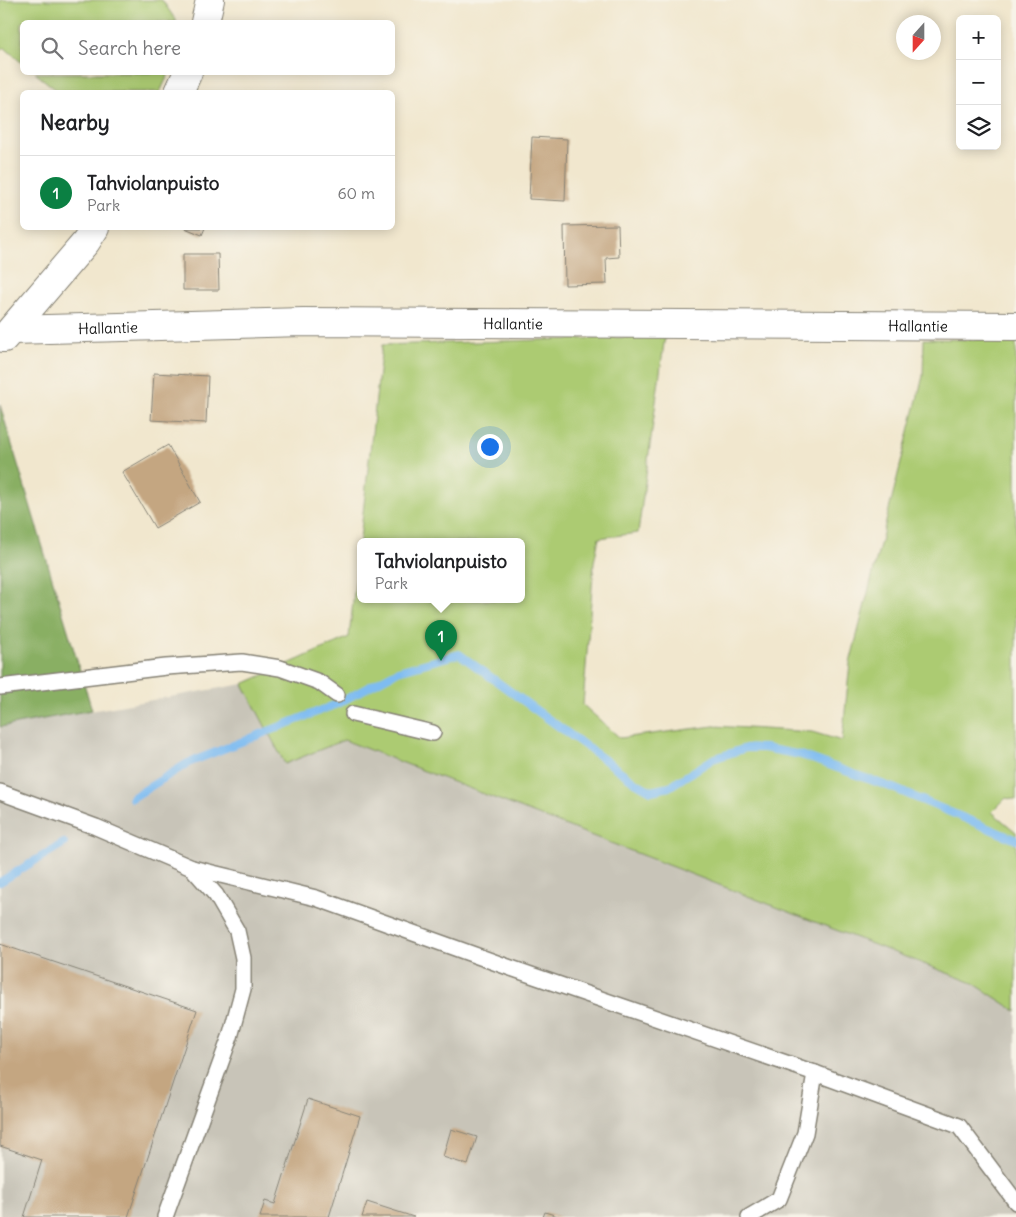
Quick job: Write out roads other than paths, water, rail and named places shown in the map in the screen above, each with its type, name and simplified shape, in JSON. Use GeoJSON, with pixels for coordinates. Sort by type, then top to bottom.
{"type":"FeatureCollection","features":[{"type":"Feature","properties":{"kind":"street"},"geometry":{"type":"LineString","coordinates":[[205,20],[210,0]]}},
{"type":"Feature","properties":{"kind":"street"},"geometry":{"type":"LineString","coordinates":[[180,90],[187,75]]}},
{"type":"Feature","properties":{"kind":"street"},"geometry":{"type":"LineString","coordinates":[[6,337],[86,242],[94,230]]}},
{"type":"Feature","properties":{"kind":"street","name":"Hallantie"},"geometry":{"type":"LineString","coordinates":[[6,337],[302,322],[1016,326]]}},
{"type":"Feature","properties":{"kind":"lane"},"geometry":{"type":"LineString","coordinates":[[0,688],[166,667],[242,662],[280,668],[319,682],[337,695]]}},
{"type":"Feature","properties":{"kind":"lane"},"geometry":{"type":"LineString","coordinates":[[353,714],[433,732]]}},
{"type":"Feature","properties":{"kind":"lane"},"geometry":{"type":"LineString","coordinates":[[0,792],[96,827],[192,868],[316,898],[508,967],[815,1073],[959,1126],[1016,1202]]}},
{"type":"Feature","properties":{"kind":"lane"},"geometry":{"type":"LineString","coordinates":[[165,1217],[230,1037],[243,989],[243,958],[237,931],[216,895],[192,868]]}},
{"type":"Feature","properties":{"kind":"lane"},"geometry":{"type":"LineString","coordinates":[[749,1217],[779,1199],[805,1133],[815,1073]]}},
{"type":"Feature","properties":{"kind":"waterway"},"geometry":{"type":"LineString","coordinates":[[132,798],[188,763],[337,704],[398,671],[459,654],[635,782],[651,791],[669,787],[713,759],[746,748],[764,748],[801,755],[893,788],[1016,840]]}},
{"type":"Feature","properties":{"kind":"waterway"},"geometry":{"type":"LineString","coordinates":[[0,882],[64,843]]}},
{"type":"Feature","properties":{"kind":"place","name":"Tahviolanpuisto"},"geometry":{"type":"Point","coordinates":[441,661]}}]}
